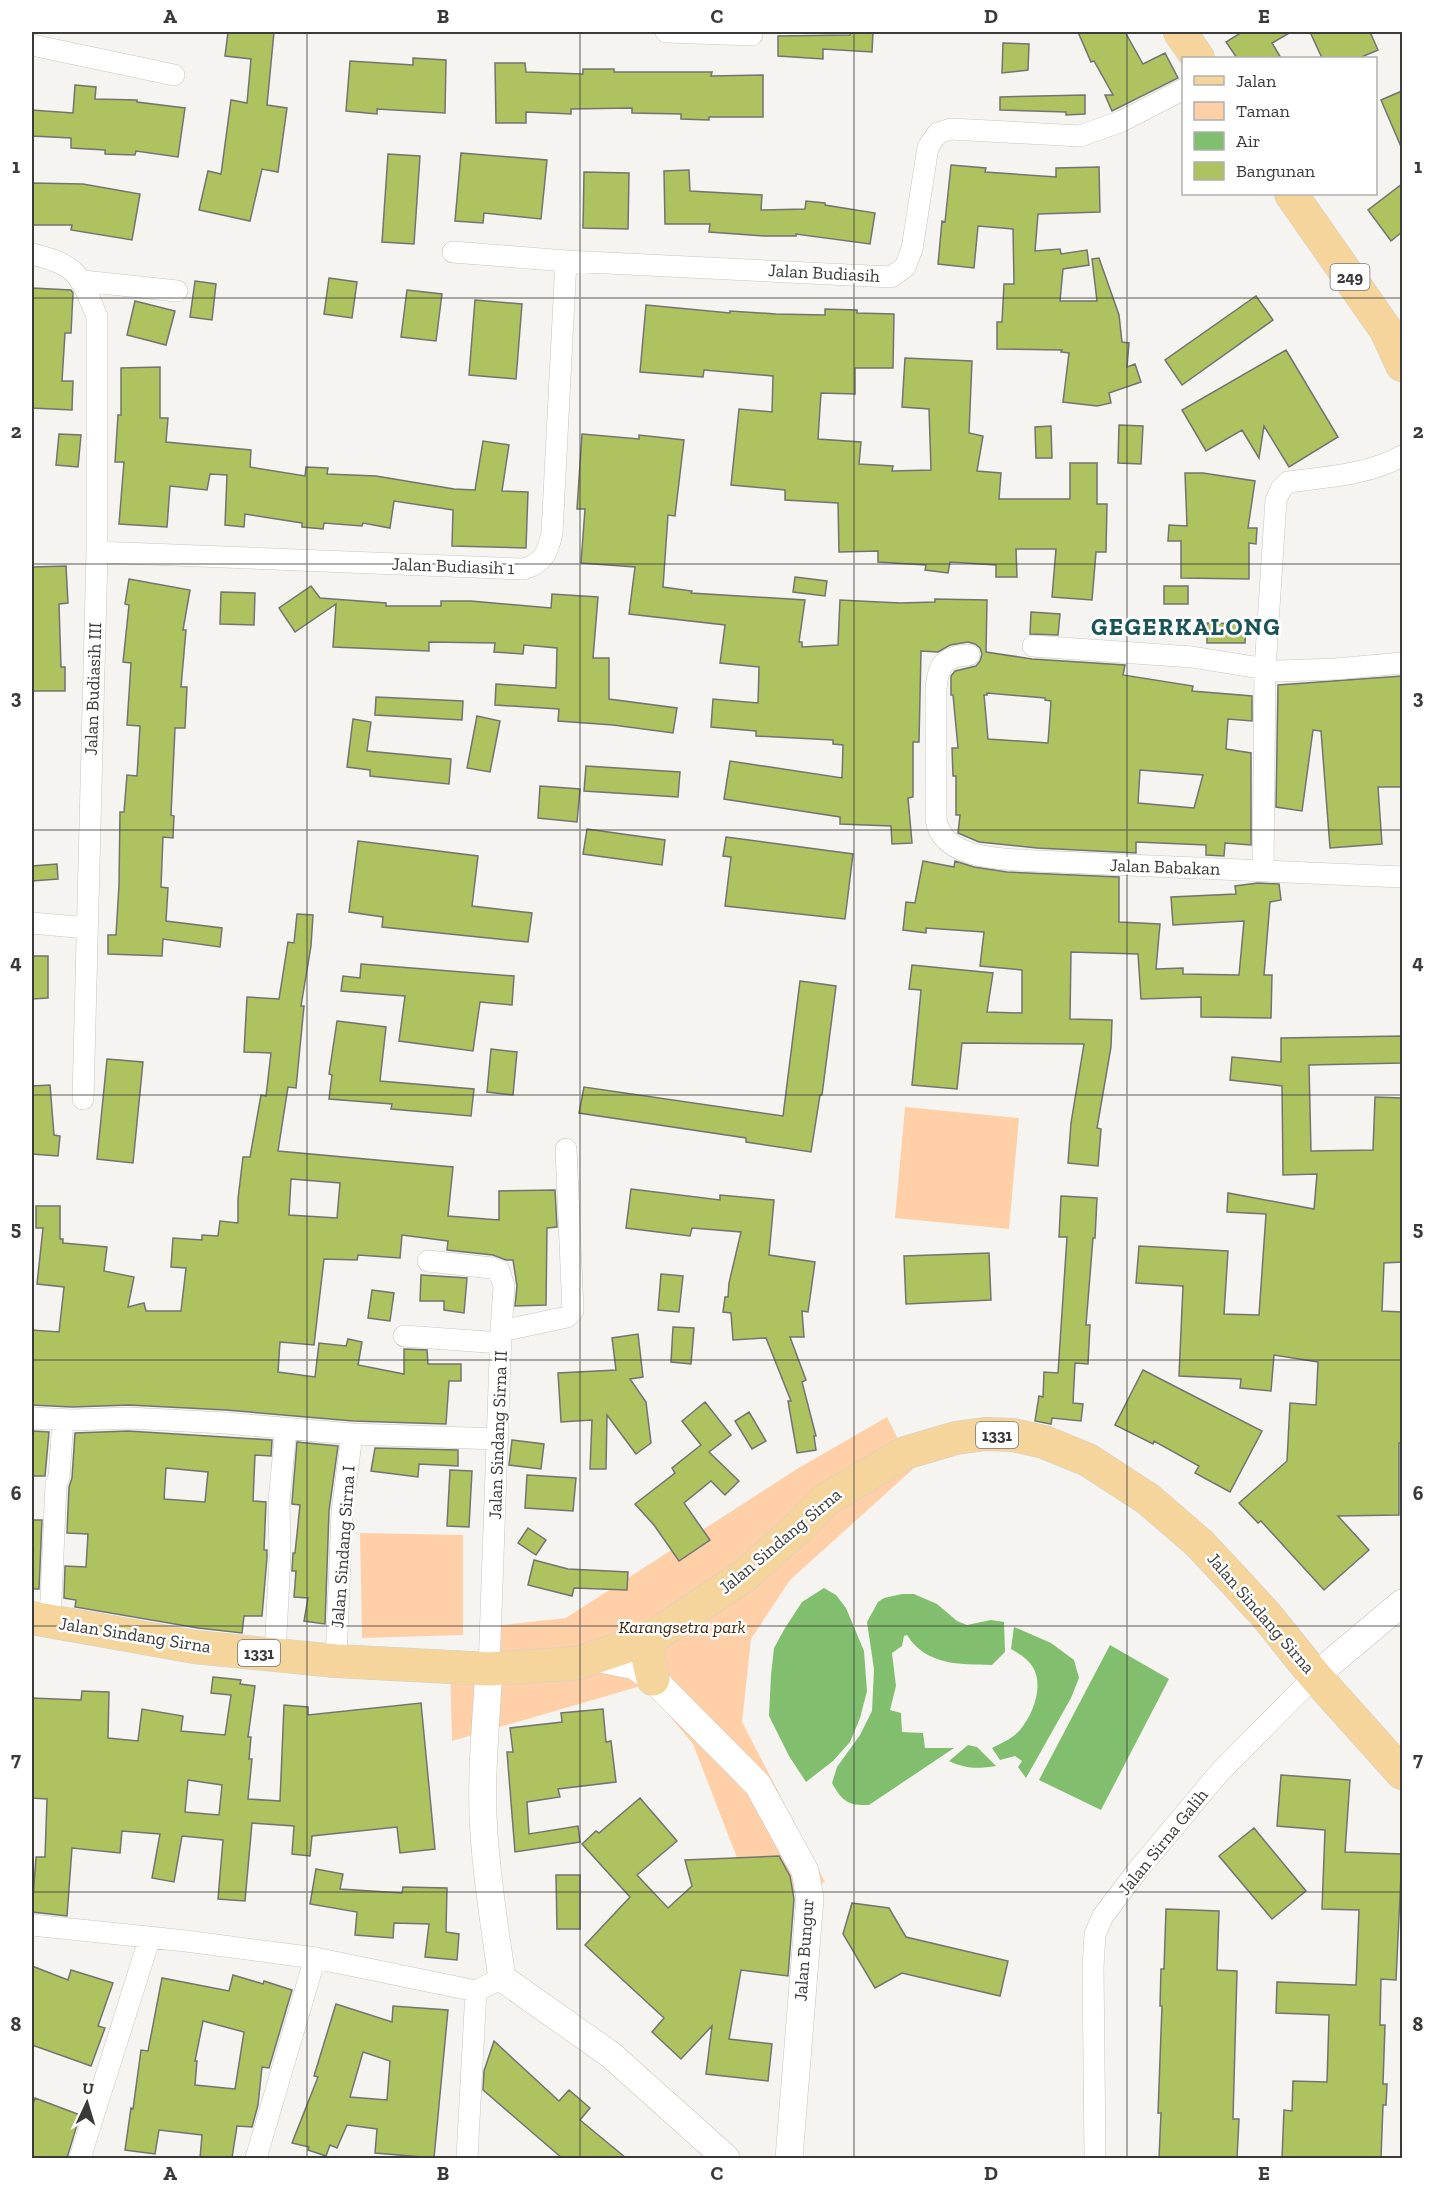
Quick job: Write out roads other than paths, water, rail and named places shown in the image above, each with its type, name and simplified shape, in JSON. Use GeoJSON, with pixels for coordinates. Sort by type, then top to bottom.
{"type":"FeatureCollection","features":[{"type":"Feature","properties":{"kind":"main road"},"geometry":{"type":"LineString","coordinates":[[1180,32],[1197,57]]}},
{"type":"Feature","properties":{"kind":"main road","name":"249"},"geometry":{"type":"LineString","coordinates":[[1292,195],[1386,330],[1402,365]]}},
{"type":"Feature","properties":{"kind":"main road","name":"Jalan Sindang Sirna"},"geometry":{"type":"LineString","coordinates":[[41,1620],[195,1647],[336,1661],[489,1669],[578,1663],[651,1638],[744,1576],[798,1528],[825,1500],[905,1453],[956,1438],[986,1434],[1012,1435],[1044,1442],[1088,1460],[1148,1499],[1198,1543],[1230,1576],[1402,1773]]}},
{"type":"Feature","properties":{"kind":"main road"},"geometry":{"type":"LineString","coordinates":[[651,1638],[647,1653],[653,1679]]}},
{"type":"Feature","properties":{"kind":"street"},"geometry":{"type":"LineString","coordinates":[[666,32],[752,35]]}},
{"type":"Feature","properties":{"kind":"street"},"geometry":{"type":"LineString","coordinates":[[32,45],[174,75]]}},
{"type":"Feature","properties":{"kind":"street","name":"Jalan Budiasih"},"geometry":{"type":"LineString","coordinates":[[453,252],[566,261],[891,277],[905,267],[912,249],[928,147],[938,133],[951,129],[1080,136],[1122,121],[1182,90]]}},
{"type":"Feature","properties":{"kind":"street"},"geometry":{"type":"LineString","coordinates":[[32,254],[55,260],[74,272],[83,281],[177,291]]}},
{"type":"Feature","properties":{"kind":"street","name":"Jalan Budiasih 1"},"geometry":{"type":"LineString","coordinates":[[97,552],[523,569],[536,565],[547,553],[552,533],[566,261]]}},
{"type":"Feature","properties":{"kind":"street","name":"Jalan Budiasih III"},"geometry":{"type":"LineString","coordinates":[[82,1099],[97,552],[97,317],[83,281]]}},
{"type":"Feature","properties":{"kind":"street"},"geometry":{"type":"LineString","coordinates":[[1263,871],[1265,669],[1276,500],[1281,489],[1288,482],[1355,474],[1402,456]]}},
{"type":"Feature","properties":{"kind":"street"},"geometry":{"type":"LineString","coordinates":[[1033,646],[1192,657],[1279,671],[1402,663]]}},
{"type":"Feature","properties":{"kind":"street","name":"Jalan Babakan"},"geometry":{"type":"LineString","coordinates":[[969,655],[950,658],[943,664],[938,674],[936,808],[938,830],[945,840],[958,849],[989,858],[1402,878]]}},
{"type":"Feature","properties":{"kind":"street"},"geometry":{"type":"LineString","coordinates":[[32,923],[87,928]]}},
{"type":"Feature","properties":{"kind":"street","name":"Jalan Sindang Sirna II"},"geometry":{"type":"LineString","coordinates":[[489,1669],[501,1337],[567,1317],[573,1311],[566,1149]]}},
{"type":"Feature","properties":{"kind":"street"},"geometry":{"type":"LineString","coordinates":[[404,1336],[501,1337],[504,1286],[499,1271],[492,1268],[428,1261]]}},
{"type":"Feature","properties":{"kind":"street"},"geometry":{"type":"LineString","coordinates":[[32,1418],[63,1420],[128,1418],[352,1434],[498,1439]]}},
{"type":"Feature","properties":{"kind":"street"},"geometry":{"type":"LineString","coordinates":[[41,1620],[59,1477],[63,1420]]}},
{"type":"Feature","properties":{"kind":"street"},"geometry":{"type":"LineString","coordinates":[[275,1654],[280,1557],[279,1501],[285,1428]]}},
{"type":"Feature","properties":{"kind":"street","name":"Jalan Sindang Sirna I"},"geometry":{"type":"LineString","coordinates":[[336,1661],[342,1512],[352,1434]]}},
{"type":"Feature","properties":{"kind":"street","name":"Jalan Sirna Galih"},"geometry":{"type":"LineString","coordinates":[[1095,2158],[1093,1967],[1095,1934],[1103,1916],[1137,1871],[1219,1773],[1315,1676],[1402,1603]]}},
{"type":"Feature","properties":{"kind":"street","name":"Jalan Bungur"},"geometry":{"type":"LineString","coordinates":[[596,1658],[635,1666],[653,1679],[758,1785],[806,1871],[810,1898],[789,2158]]}},
{"type":"Feature","properties":{"kind":"street"},"geometry":{"type":"LineString","coordinates":[[489,1669],[483,1831],[491,1907],[502,1978],[611,2055],[726,2158]]}},
{"type":"Feature","properties":{"kind":"street"},"geometry":{"type":"LineString","coordinates":[[32,1925],[150,1937],[315,1959],[476,1990],[502,1978]]}},
{"type":"Feature","properties":{"kind":"street"},"geometry":{"type":"LineString","coordinates":[[80,2158],[150,1937]]}},
{"type":"Feature","properties":{"kind":"street"},"geometry":{"type":"LineString","coordinates":[[256,2158],[315,1959]]}},
{"type":"Feature","properties":{"kind":"street"},"geometry":{"type":"LineString","coordinates":[[467,2158],[476,1990]]}},
{"type":"Feature","properties":{"kind":"water"},"geometry":{"type":"Polygon","coordinates":[[[824,1588],[836,1595],[846,1608],[864,1651],[867,1691],[860,1718],[850,1742],[833,1761],[806,1782],[789,1756],[769,1716],[771,1675],[774,1648],[785,1628],[802,1602],[824,1588]]]}},
{"type":"Feature","properties":{"kind":"water"},"geometry":{"type":"Polygon","coordinates":[[[914,1594],[937,1604],[957,1621],[967,1625],[991,1620],[1004,1622],[1005,1652],[992,1665],[956,1663],[924,1653],[907,1635],[904,1636],[902,1646],[892,1653],[896,1686],[890,1710],[901,1713],[902,1732],[923,1733],[925,1748],[954,1748],[869,1805],[856,1805],[846,1801],[832,1783],[837,1767],[860,1735],[872,1711],[874,1669],[867,1622],[878,1602],[884,1598],[914,1594]]]}},
{"type":"Feature","properties":{"kind":"water"},"geometry":{"type":"Polygon","coordinates":[[[1014,1627],[1051,1643],[1074,1660],[1079,1678],[1071,1698],[1026,1778],[1018,1767],[1022,1761],[1015,1756],[1000,1760],[992,1748],[1020,1730],[1030,1714],[1037,1695],[1038,1685],[1033,1667],[1025,1658],[1011,1649],[1014,1627]]]}},
{"type":"Feature","properties":{"kind":"water"},"geometry":{"type":"Polygon","coordinates":[[[1110,1645],[1169,1679],[1101,1810],[1039,1780],[1110,1645]]]}},
{"type":"Feature","properties":{"kind":"water"},"geometry":{"type":"Polygon","coordinates":[[[968,1745],[977,1747],[996,1766],[972,1768],[949,1761],[968,1745]]]}},
{"type":"Feature","properties":{"kind":"district","name":"GEGERKALONG"},"geometry":{"type":"Point","coordinates":[1186,627]}},
{"type":"Feature","properties":{"kind":"park label","name":"Karangsetra park"},"geometry":{"type":"Point","coordinates":[682,1627]}}]}
